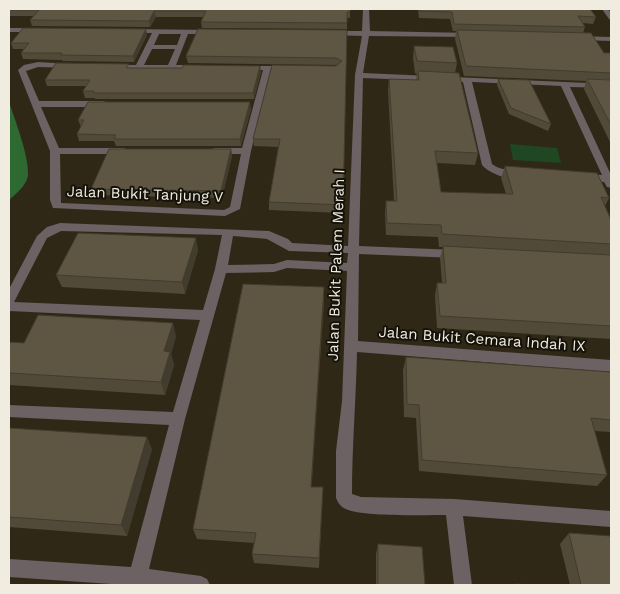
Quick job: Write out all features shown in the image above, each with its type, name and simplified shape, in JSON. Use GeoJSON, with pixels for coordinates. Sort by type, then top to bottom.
{"type":"FeatureCollection","features":[{"type":"Feature","properties":{"kind":"street","name":"Jalan Bukit Palem Merah I"},"geometry":{"type":"LineString","coordinates":[[366,9],[366,29],[359,75],[349,401],[344,451],[344,498],[350,503],[361,505],[454,507]]}},
{"type":"Feature","properties":{"kind":"street"},"geometry":{"type":"LineString","coordinates":[[605,9],[611,18]]}},
{"type":"Feature","properties":{"kind":"street"},"geometry":{"type":"LineString","coordinates":[[9,24],[46,27],[9,30]]}},
{"type":"Feature","properties":{"kind":"street"},"geometry":{"type":"LineString","coordinates":[[218,25],[178,28],[157,31],[121,28],[178,28],[186,32],[226,32]]}},
{"type":"Feature","properties":{"kind":"street"},"geometry":{"type":"LineString","coordinates":[[336,25],[326,29],[480,32],[394,26]]}},
{"type":"Feature","properties":{"kind":"street"},"geometry":{"type":"LineString","coordinates":[[356,25],[366,29],[376,25]]}},
{"type":"Feature","properties":{"kind":"street"},"geometry":{"type":"LineString","coordinates":[[139,67],[157,31]]}},
{"type":"Feature","properties":{"kind":"street"},"geometry":{"type":"LineString","coordinates":[[171,67],[186,32]]}},
{"type":"Feature","properties":{"kind":"street"},"geometry":{"type":"LineString","coordinates":[[611,32],[574,34],[611,40]]}},
{"type":"Feature","properties":{"kind":"street"},"geometry":{"type":"LineString","coordinates":[[149,47],[180,47]]}},
{"type":"Feature","properties":{"kind":"street"},"geometry":{"type":"LineString","coordinates":[[81,66],[26,66],[22,70],[55,151],[132,151]]}},
{"type":"Feature","properties":{"kind":"street"},"geometry":{"type":"LineString","coordinates":[[100,66],[210,68]]}},
{"type":"Feature","properties":{"kind":"street"},"geometry":{"type":"LineString","coordinates":[[229,68],[299,68]]}},
{"type":"Feature","properties":{"kind":"street"},"geometry":{"type":"LineString","coordinates":[[208,151],[246,151],[254,104],[268,68]]}},
{"type":"Feature","properties":{"kind":"street"},"geometry":{"type":"LineString","coordinates":[[359,75],[611,86]]}},
{"type":"Feature","properties":{"kind":"street"},"geometry":{"type":"LineString","coordinates":[[467,80],[487,165],[492,170],[501,173],[530,175]]}},
{"type":"Feature","properties":{"kind":"street"},"geometry":{"type":"LineString","coordinates":[[564,84],[610,182]]}},
{"type":"Feature","properties":{"kind":"street"},"geometry":{"type":"LineString","coordinates":[[37,104],[114,104]]}},
{"type":"Feature","properties":{"kind":"street","name":"Jalan Bukit Tanjung V"},"geometry":{"type":"LineString","coordinates":[[55,151],[55,200],[57,206],[232,212],[235,209],[246,151]]}},
{"type":"Feature","properties":{"kind":"street"},"geometry":{"type":"LineString","coordinates":[[569,176],[610,182]]}},
{"type":"Feature","properties":{"kind":"street"},"geometry":{"type":"LineString","coordinates":[[9,300],[43,236],[51,230],[60,227],[228,232],[269,235],[284,242],[289,247],[353,248],[472,255]]}},
{"type":"Feature","properties":{"kind":"street"},"geometry":{"type":"LineString","coordinates":[[138,577],[206,315],[221,269],[228,232]]}},
{"type":"Feature","properties":{"kind":"street"},"geometry":{"type":"LineString","coordinates":[[287,264],[289,247]]}},
{"type":"Feature","properties":{"kind":"street"},"geometry":{"type":"LineString","coordinates":[[221,269],[274,268],[287,264],[352,267]]}},
{"type":"Feature","properties":{"kind":"street"},"geometry":{"type":"LineString","coordinates":[[9,306],[206,315]]}},
{"type":"Feature","properties":{"kind":"street","name":"Jalan Bukit Cemara Indah IX"},"geometry":{"type":"LineString","coordinates":[[350,346],[611,366]]}},
{"type":"Feature","properties":{"kind":"street"},"geometry":{"type":"LineString","coordinates":[[9,411],[178,419]]}},
{"type":"Feature","properties":{"kind":"street"},"geometry":{"type":"LineString","coordinates":[[462,585],[454,507],[611,519]]}},
{"type":"Feature","properties":{"kind":"street"},"geometry":{"type":"LineString","coordinates":[[9,568],[138,577],[202,585]]}},
{"type":"Feature","properties":{"kind":"green space"},"geometry":{"type":"Polygon","coordinates":[[[9,102],[24,148],[28,175],[23,186],[9,200],[9,102]]]}},
{"type":"Feature","properties":{"kind":"green space"},"geometry":{"type":"Polygon","coordinates":[[[510,144],[557,148],[561,163],[513,160],[510,144]]]}},
{"type":"Feature","properties":{"kind":"building"},"geometry":{"type":"Polygon","coordinates":[[[9,9],[350,9],[350,12],[347,12],[347,23],[201,22],[206,11],[154,11],[149,21],[30,20],[39,10],[9,9]]]}},
{"type":"Feature","properties":{"kind":"building"},"geometry":{"type":"Polygon","coordinates":[[[419,9],[590,9],[596,17],[578,16],[585,27],[454,24],[452,12],[419,11],[419,9]]]}},
{"type":"Feature","properties":{"kind":"building"},"geometry":{"type":"Polygon","coordinates":[[[23,28],[146,29],[133,56],[21,53],[29,43],[11,43],[23,28]]]}},
{"type":"Feature","properties":{"kind":"building"},"geometry":{"type":"Polygon","coordinates":[[[198,29],[347,30],[343,205],[269,202],[280,139],[253,139],[272,65],[336,66],[342,61],[336,58],[186,56],[198,29]]]}},
{"type":"Feature","properties":{"kind":"building"},"geometry":{"type":"Polygon","coordinates":[[[457,30],[591,33],[604,53],[611,53],[611,73],[466,66],[457,30]]]}},
{"type":"Feature","properties":{"kind":"building"},"geometry":{"type":"Polygon","coordinates":[[[414,46],[453,47],[457,63],[417,61],[414,46]]]}},
{"type":"Feature","properties":{"kind":"building"},"geometry":{"type":"Polygon","coordinates":[[[56,63],[129,64],[126,68],[182,68],[184,65],[260,66],[253,93],[94,93],[94,91],[83,91],[90,80],[45,80],[56,63]]]}},
{"type":"Feature","properties":{"kind":"building"},"geometry":{"type":"Polygon","coordinates":[[[418,71],[459,73],[478,153],[435,151],[441,192],[513,194],[505,166],[597,173],[609,198],[601,197],[611,220],[611,244],[442,234],[441,225],[387,223],[386,201],[397,201],[389,79],[419,80],[418,71]]]}},
{"type":"Feature","properties":{"kind":"building"},"geometry":{"type":"Polygon","coordinates":[[[498,79],[529,80],[551,124],[511,108],[498,79]]]}},
{"type":"Feature","properties":{"kind":"building"},"geometry":{"type":"Polygon","coordinates":[[[587,79],[611,80],[611,125],[587,79]]]}},
{"type":"Feature","properties":{"kind":"building"},"geometry":{"type":"Polygon","coordinates":[[[88,102],[250,102],[240,139],[114,139],[116,135],[77,134],[84,120],[78,120],[88,102]]]}},
{"type":"Feature","properties":{"kind":"building"},"geometry":{"type":"Polygon","coordinates":[[[109,149],[231,149],[221,191],[91,189],[109,149]]]}},
{"type":"Feature","properties":{"kind":"building"},"geometry":{"type":"Polygon","coordinates":[[[78,233],[196,238],[182,282],[56,275],[78,233]]]}},
{"type":"Feature","properties":{"kind":"building"},"geometry":{"type":"Polygon","coordinates":[[[443,246],[611,255],[611,326],[440,316],[437,283],[446,283],[443,246]]]}},
{"type":"Feature","properties":{"kind":"building"},"geometry":{"type":"Polygon","coordinates":[[[243,284],[324,287],[311,487],[323,487],[319,558],[252,554],[256,533],[193,529],[243,284]]]}},
{"type":"Feature","properties":{"kind":"building"},"geometry":{"type":"Polygon","coordinates":[[[38,315],[173,323],[164,351],[170,352],[161,382],[9,373],[9,342],[24,343],[38,315]]]}},
{"type":"Feature","properties":{"kind":"building"},"geometry":{"type":"Polygon","coordinates":[[[406,357],[611,372],[611,420],[591,418],[607,475],[422,460],[419,405],[407,404],[406,357]]]}},
{"type":"Feature","properties":{"kind":"building"},"geometry":{"type":"Polygon","coordinates":[[[9,428],[147,437],[121,525],[9,517],[9,428]]]}},
{"type":"Feature","properties":{"kind":"building"},"geometry":{"type":"Polygon","coordinates":[[[569,533],[611,536],[611,585],[581,585],[569,533]]]}},
{"type":"Feature","properties":{"kind":"building"},"geometry":{"type":"Polygon","coordinates":[[[378,544],[422,547],[425,585],[378,585],[378,544]]]}}]}
